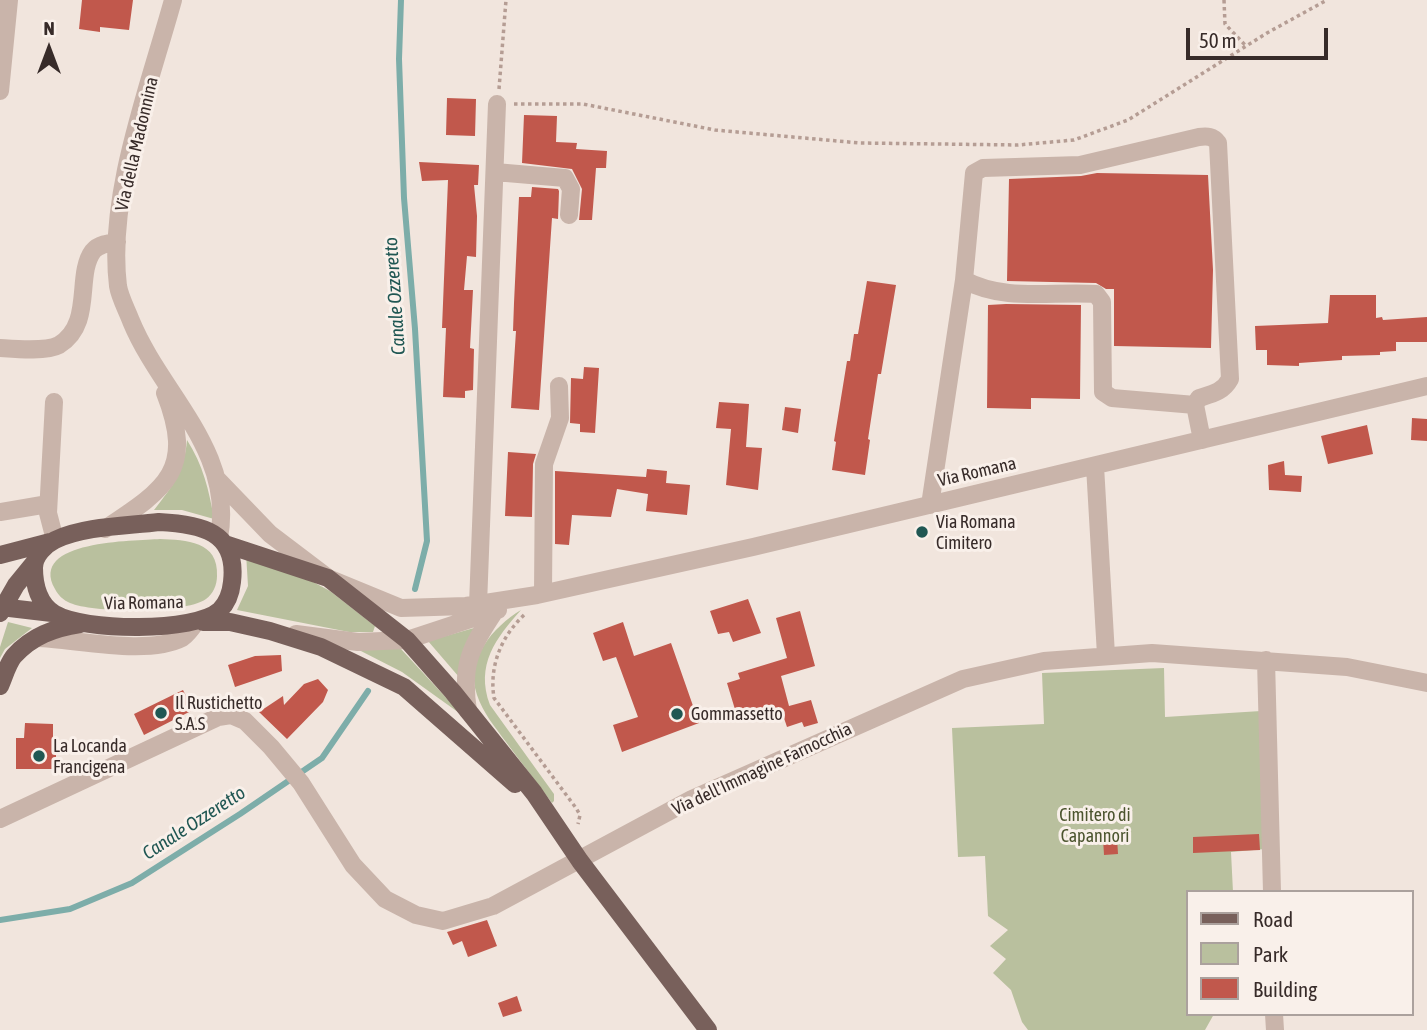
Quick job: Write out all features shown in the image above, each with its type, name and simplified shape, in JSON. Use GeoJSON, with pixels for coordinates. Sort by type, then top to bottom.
{"type":"FeatureCollection","features":[{"type":"Feature","properties":{"kind":"main road"},"geometry":{"type":"LineString","coordinates":[[0,555],[79,533],[159,522],[190,523],[208,530],[222,541],[328,578],[407,640],[467,711],[534,793],[562,836],[708,1030]]}},
{"type":"Feature","properties":{"kind":"main road"},"geometry":{"type":"LineString","coordinates":[[1,609],[41,551],[52,541]]}},
{"type":"Feature","properties":{"kind":"main road","name":"Via Romana"},"geometry":{"type":"LineString","coordinates":[[1,609],[52,613],[83,624],[126,627],[196,622],[219,611],[230,593],[233,574],[231,555],[222,541]]}},
{"type":"Feature","properties":{"kind":"main road"},"geometry":{"type":"LineString","coordinates":[[34,563],[34,584],[52,613]]}},
{"type":"Feature","properties":{"kind":"main road"},"geometry":{"type":"LineString","coordinates":[[196,622],[230,622],[270,631],[321,647],[404,687],[542,808]]}},
{"type":"Feature","properties":{"kind":"main road"},"geometry":{"type":"LineString","coordinates":[[0,687],[13,657],[37,638],[56,628],[83,624]]}},
{"type":"Feature","properties":{"kind":"street"},"geometry":{"type":"LineString","coordinates":[[0,91],[9,0]]}},
{"type":"Feature","properties":{"kind":"street","name":"Via della Madonnina"},"geometry":{"type":"LineString","coordinates":[[154,367],[142,348],[118,289],[117,229],[131,151],[173,0]]}},
{"type":"Feature","properties":{"kind":"street"},"geometry":{"type":"LineString","coordinates":[[478,605],[498,104]]}},
{"type":"Feature","properties":{"kind":"street"},"geometry":{"type":"LineString","coordinates":[[930,505],[964,280],[974,173],[983,168],[1080,165],[1199,137],[1215,139],[1218,143],[1230,379],[1226,387],[1217,393],[1199,398],[1195,405],[1202,440]]}},
{"type":"Feature","properties":{"kind":"street"},"geometry":{"type":"LineString","coordinates":[[495,172],[565,177],[571,189],[569,215]]}},
{"type":"Feature","properties":{"kind":"street"},"geometry":{"type":"LineString","coordinates":[[0,348],[32,349],[58,346],[74,330],[93,251],[103,244],[117,242]]}},
{"type":"Feature","properties":{"kind":"street"},"geometry":{"type":"LineString","coordinates":[[964,280],[981,289],[1003,294],[1096,294],[1102,302],[1103,392],[1112,398],[1195,405]]}},
{"type":"Feature","properties":{"kind":"street"},"geometry":{"type":"LineString","coordinates":[[154,367],[193,422],[208,452],[217,480],[223,518],[222,541]]}},
{"type":"Feature","properties":{"kind":"street"},"geometry":{"type":"LineString","coordinates":[[105,529],[151,496],[166,481],[176,461],[178,438],[172,411],[154,367]]}},
{"type":"Feature","properties":{"kind":"street"},"geometry":{"type":"LineString","coordinates":[[538,599],[544,464],[560,418],[559,386]]}},
{"type":"Feature","properties":{"kind":"street","name":"Via Romana"},"geometry":{"type":"LineString","coordinates":[[538,599],[1427,386]]}},
{"type":"Feature","properties":{"kind":"street"},"geometry":{"type":"LineString","coordinates":[[52,541],[48,503],[54,402]]}},
{"type":"Feature","properties":{"kind":"street"},"geometry":{"type":"LineString","coordinates":[[1095,466],[1106,655]]}},
{"type":"Feature","properties":{"kind":"street"},"geometry":{"type":"LineString","coordinates":[[217,480],[270,534],[328,578],[401,608],[538,599]]}},
{"type":"Feature","properties":{"kind":"street"},"geometry":{"type":"LineString","coordinates":[[0,512],[48,503]]}},
{"type":"Feature","properties":{"kind":"street"},"geometry":{"type":"LineString","coordinates":[[270,631],[358,642],[407,640],[538,599]]}},
{"type":"Feature","properties":{"kind":"street"},"geometry":{"type":"LineString","coordinates":[[467,711],[464,675],[470,655],[495,611]]}},
{"type":"Feature","properties":{"kind":"street"},"geometry":{"type":"LineString","coordinates":[[37,638],[104,645],[148,645],[184,637],[196,622]]}},
{"type":"Feature","properties":{"kind":"street","name":"Via dell'Immagine Farnocchia"},"geometry":{"type":"LineString","coordinates":[[0,819],[202,724],[231,715],[245,721],[284,761],[353,865],[385,900],[416,915],[443,921],[493,906],[692,799],[964,679],[1044,661],[1152,653],[1347,667],[1427,683]]}},
{"type":"Feature","properties":{"kind":"street"},"geometry":{"type":"LineString","coordinates":[[1266,660],[1272,890]]}},
{"type":"Feature","properties":{"kind":"path"},"geometry":{"type":"LineString","coordinates":[[506,0],[498,104],[583,104],[715,130],[860,143],[1018,145],[1074,140],[1128,120],[1246,46],[1327,0]]}},
{"type":"Feature","properties":{"kind":"path"},"geometry":{"type":"LineString","coordinates":[[1224,0],[1225,24],[1246,46]]}},
{"type":"Feature","properties":{"kind":"path"},"geometry":{"type":"LineString","coordinates":[[538,599],[504,638],[491,681],[494,698],[580,815],[578,824],[562,836]]}},
{"type":"Feature","properties":{"kind":"green space"},"geometry":{"type":"Polygon","coordinates":[[[187,440],[205,478],[214,519],[182,510],[154,510],[180,470],[187,440]]]}},
{"type":"Feature","properties":{"kind":"green space"},"geometry":{"type":"Polygon","coordinates":[[[160,539],[190,542],[207,549],[213,556],[217,579],[213,592],[206,599],[195,604],[160,609],[98,609],[70,603],[55,589],[51,573],[56,561],[70,552],[108,543],[160,539]]]}},
{"type":"Feature","properties":{"kind":"green space"},"geometry":{"type":"Polygon","coordinates":[[[246,553],[287,568],[330,591],[375,626],[373,632],[349,632],[237,610],[248,586],[246,553]]]}},
{"type":"Feature","properties":{"kind":"green space"},"geometry":{"type":"Polygon","coordinates":[[[521,610],[490,653],[485,677],[486,691],[490,705],[554,794],[552,803],[490,720],[477,695],[474,682],[478,657],[484,645],[501,625],[521,610]]]}},
{"type":"Feature","properties":{"kind":"green space"},"geometry":{"type":"Polygon","coordinates":[[[8,622],[32,628],[5,649],[0,658],[0,647],[8,622]]]}},
{"type":"Feature","properties":{"kind":"green space"},"geometry":{"type":"Polygon","coordinates":[[[474,628],[459,677],[428,641],[474,628]]]}},
{"type":"Feature","properties":{"kind":"green space"},"geometry":{"type":"Polygon","coordinates":[[[357,649],[401,649],[462,715],[402,672],[357,649]]]}},
{"type":"Feature","properties":{"kind":"green space","name":"Cimitero di Capannori"},"geometry":{"type":"Polygon","coordinates":[[[1164,668],[1165,717],[1261,711],[1265,849],[1231,852],[1233,890],[1186,890],[1186,1016],[1213,1016],[1205,1030],[1028,1030],[1022,1022],[1011,990],[993,973],[1006,959],[990,946],[1008,930],[988,916],[985,856],[958,857],[952,728],[1044,724],[1042,673],[1164,668]]]}},
{"type":"Feature","properties":{"kind":"building"},"geometry":{"type":"Polygon","coordinates":[[[82,0],[133,0],[129,30],[100,27],[100,32],[79,29],[82,0]]]}},
{"type":"Feature","properties":{"kind":"building"},"geometry":{"type":"Polygon","coordinates":[[[447,98],[476,99],[475,136],[446,135],[447,98]]]}},
{"type":"Feature","properties":{"kind":"building"},"geometry":{"type":"Polygon","coordinates":[[[524,115],[557,116],[556,142],[577,143],[576,149],[607,151],[606,168],[596,168],[592,220],[579,220],[582,189],[572,169],[522,163],[524,115]]]}},
{"type":"Feature","properties":{"kind":"building"},"geometry":{"type":"Polygon","coordinates":[[[419,162],[479,165],[478,185],[474,185],[477,216],[476,257],[467,256],[464,290],[473,290],[470,348],[474,349],[473,390],[465,391],[465,398],[443,397],[446,328],[442,328],[448,180],[422,181],[419,162]]]}},
{"type":"Feature","properties":{"kind":"building"},"geometry":{"type":"Polygon","coordinates":[[[1097,173],[1208,175],[1213,270],[1211,348],[1114,346],[1114,289],[1106,289],[1096,283],[1007,281],[1009,179],[1097,173]]]}},
{"type":"Feature","properties":{"kind":"building"},"geometry":{"type":"Polygon","coordinates":[[[532,187],[559,191],[558,219],[552,218],[539,410],[511,408],[519,197],[531,197],[532,187]]]}},
{"type":"Feature","properties":{"kind":"building"},"geometry":{"type":"Polygon","coordinates":[[[867,281],[896,285],[881,374],[878,374],[865,475],[832,470],[847,361],[850,361],[854,334],[858,334],[867,281]]]}},
{"type":"Feature","properties":{"kind":"building"},"geometry":{"type":"Polygon","coordinates":[[[1330,295],[1376,295],[1376,318],[1382,317],[1383,320],[1427,317],[1427,342],[1396,342],[1396,351],[1380,352],[1380,355],[1342,356],[1342,360],[1299,363],[1299,366],[1267,365],[1267,350],[1256,350],[1255,326],[1328,323],[1330,295]]]}},
{"type":"Feature","properties":{"kind":"building"},"geometry":{"type":"Polygon","coordinates":[[[988,305],[1081,305],[1080,399],[1031,398],[1031,409],[987,408],[988,305]]]}},
{"type":"Feature","properties":{"kind":"building"},"geometry":{"type":"Polygon","coordinates":[[[584,367],[599,368],[595,433],[580,432],[580,424],[570,423],[571,378],[583,379],[584,367]]]}},
{"type":"Feature","properties":{"kind":"building"},"geometry":{"type":"Polygon","coordinates":[[[719,402],[749,404],[746,447],[762,448],[758,490],[726,485],[731,429],[716,428],[719,402]]]}},
{"type":"Feature","properties":{"kind":"building"},"geometry":{"type":"Polygon","coordinates":[[[785,407],[801,409],[798,433],[782,430],[785,407]]]}},
{"type":"Feature","properties":{"kind":"building"},"geometry":{"type":"Polygon","coordinates":[[[1412,418],[1427,419],[1427,441],[1411,440],[1412,418]]]}},
{"type":"Feature","properties":{"kind":"building"},"geometry":{"type":"Polygon","coordinates":[[[1367,425],[1373,454],[1328,464],[1321,436],[1367,425]]]}},
{"type":"Feature","properties":{"kind":"building"},"geometry":{"type":"Polygon","coordinates":[[[508,452],[536,454],[533,464],[532,517],[505,516],[508,452]]]}},
{"type":"Feature","properties":{"kind":"building"},"geometry":{"type":"Polygon","coordinates":[[[1284,461],[1285,475],[1302,476],[1301,492],[1269,490],[1268,465],[1284,461]]]}},
{"type":"Feature","properties":{"kind":"building"},"geometry":{"type":"Polygon","coordinates":[[[647,469],[667,471],[666,483],[690,485],[687,515],[646,511],[648,494],[617,489],[611,517],[572,515],[569,545],[555,544],[555,471],[646,477],[647,469]]]}},
{"type":"Feature","properties":{"kind":"building"},"geometry":{"type":"Polygon","coordinates":[[[748,599],[761,633],[733,642],[729,632],[718,634],[710,611],[748,599]]]}},
{"type":"Feature","properties":{"kind":"building"},"geometry":{"type":"Polygon","coordinates":[[[800,611],[815,666],[781,676],[789,706],[811,700],[818,723],[804,727],[802,722],[787,727],[784,718],[775,720],[772,705],[737,716],[727,683],[740,679],[738,673],[787,658],[776,618],[800,611]]]}},
{"type":"Feature","properties":{"kind":"building"},"geometry":{"type":"Polygon","coordinates":[[[623,622],[634,656],[671,643],[699,723],[622,752],[613,725],[638,717],[616,657],[603,661],[593,633],[623,622]]]}},
{"type":"Feature","properties":{"kind":"building"},"geometry":{"type":"Polygon","coordinates":[[[281,655],[282,671],[235,687],[228,665],[255,656],[281,655]]]}},
{"type":"Feature","properties":{"kind":"building"},"geometry":{"type":"Polygon","coordinates":[[[318,679],[328,690],[323,702],[287,739],[259,712],[283,696],[284,705],[304,684],[318,679]]]}},
{"type":"Feature","properties":{"kind":"building"},"geometry":{"type":"Polygon","coordinates":[[[183,690],[193,710],[144,735],[134,714],[183,690]]]}},
{"type":"Feature","properties":{"kind":"building"},"geometry":{"type":"Polygon","coordinates":[[[25,723],[53,724],[56,769],[16,769],[16,738],[24,738],[25,723]]]}},
{"type":"Feature","properties":{"kind":"building"},"geometry":{"type":"Polygon","coordinates":[[[1259,834],[1260,850],[1193,853],[1193,837],[1259,834]]]}},
{"type":"Feature","properties":{"kind":"building"},"geometry":{"type":"Polygon","coordinates":[[[1117,837],[1118,854],[1104,855],[1103,838],[1117,837]]]}},
{"type":"Feature","properties":{"kind":"building"},"geometry":{"type":"Polygon","coordinates":[[[487,920],[497,946],[468,957],[462,941],[453,945],[447,932],[487,920]]]}},
{"type":"Feature","properties":{"kind":"building"},"geometry":{"type":"Polygon","coordinates":[[[517,996],[522,1011],[503,1017],[498,1003],[517,996]]]}},
{"type":"Feature","properties":{"kind":"waterway","name":"Canale Ozzeretto"},"geometry":{"type":"LineString","coordinates":[[401,0],[399,59],[404,198],[415,329],[427,541],[415,589]]}},
{"type":"Feature","properties":{"kind":"waterway","name":"Canale Ozzeretto"},"geometry":{"type":"LineString","coordinates":[[0,920],[70,909],[132,883],[322,758],[368,691]]}},
{"type":"Feature","properties":{"kind":"place","name":"Via Romana Cimitero"},"geometry":{"type":"Point","coordinates":[922,532]}},
{"type":"Feature","properties":{"kind":"place","name":"Il Rustichetto S.A.S"},"geometry":{"type":"Point","coordinates":[161,713]}},
{"type":"Feature","properties":{"kind":"place","name":"Gommassetto"},"geometry":{"type":"Point","coordinates":[677,714]}},
{"type":"Feature","properties":{"kind":"place","name":"La Locanda Francigena"},"geometry":{"type":"Point","coordinates":[39,756]}}]}
